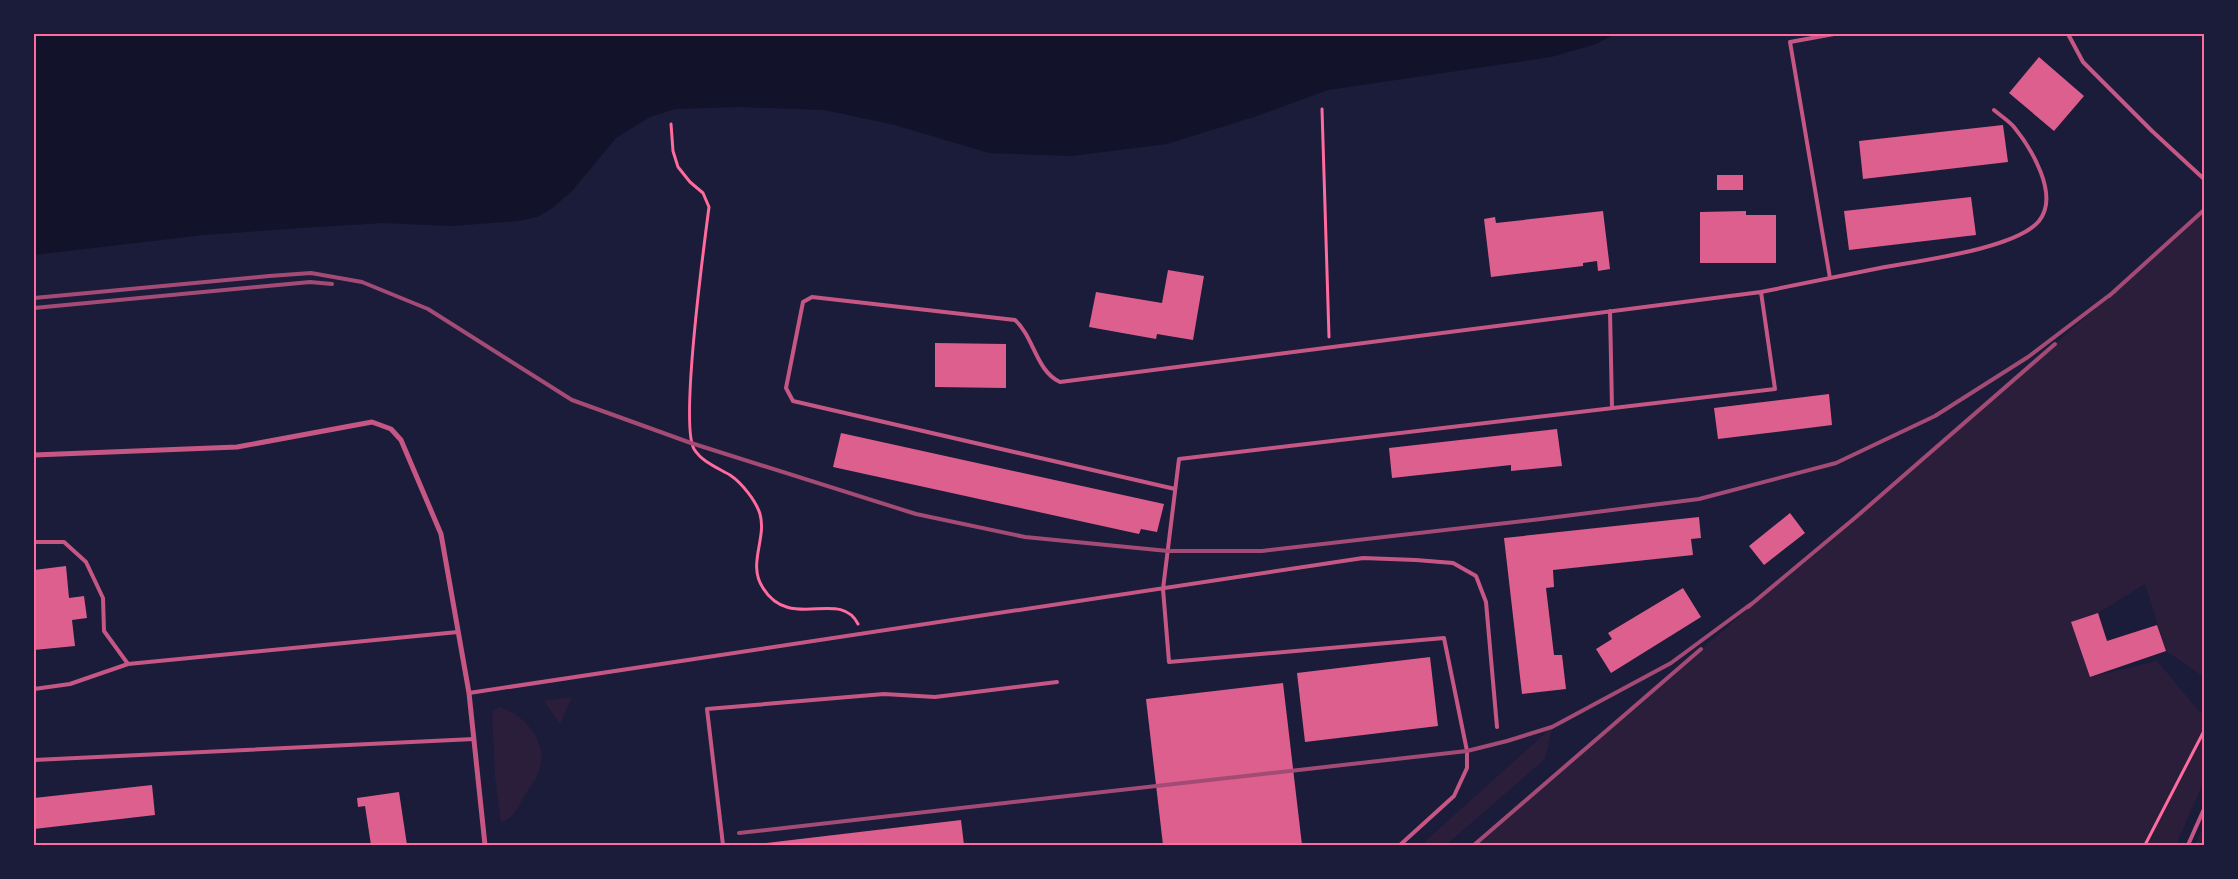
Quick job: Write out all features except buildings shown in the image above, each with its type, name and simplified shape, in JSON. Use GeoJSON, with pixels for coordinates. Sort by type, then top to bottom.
{"type":"FeatureCollection","features":[{"type":"Feature","properties":{"kind":"street"},"geometry":{"type":"LineString","coordinates":[[34,455],[229,447],[372,422],[391,428],[401,440],[441,534],[469,692],[485,845]]}},
{"type":"Feature","properties":{"kind":"lane"},"geometry":{"type":"LineString","coordinates":[[1830,278],[1790,42],[1834,34]]}},
{"type":"Feature","properties":{"kind":"lane"},"geometry":{"type":"LineString","coordinates":[[2068,34],[2083,62],[2152,131],[2204,179]]}},
{"type":"Feature","properties":{"kind":"lane"},"geometry":{"type":"LineString","coordinates":[[1175,489],[793,401],[786,388],[804,302],[812,297],[1015,320],[1024,328],[1051,378],[1060,382],[1760,292],[1974,250],[2020,234],[2039,220],[2046,202],[2044,184],[2037,162],[2013,126],[1994,110]]}},
{"type":"Feature","properties":{"kind":"lane"},"geometry":{"type":"LineString","coordinates":[[1400,845],[1454,796],[1467,768],[1466,751],[1444,638],[1169,662],[1163,589],[1179,459],[1775,389],[1760,292]]}},
{"type":"Feature","properties":{"kind":"lane"},"geometry":{"type":"LineString","coordinates":[[1610,311],[1612,408]]}},
{"type":"Feature","properties":{"kind":"lane"},"geometry":{"type":"LineString","coordinates":[[34,542],[64,542],[86,562],[103,598],[104,631],[128,664]]}},
{"type":"Feature","properties":{"kind":"lane"},"geometry":{"type":"LineString","coordinates":[[469,692],[1362,558],[1453,563],[1476,576],[1486,602],[1496,727]]}},
{"type":"Feature","properties":{"kind":"lane"},"geometry":{"type":"LineString","coordinates":[[34,689],[70,684],[128,664],[458,632]]}},
{"type":"Feature","properties":{"kind":"lane"},"geometry":{"type":"LineString","coordinates":[[723,845],[707,709],[884,694],[935,697],[1057,682]]}},
{"type":"Feature","properties":{"kind":"lane"},"geometry":{"type":"LineString","coordinates":[[34,760],[474,739]]}},
{"type":"Feature","properties":{"kind":"lane"},"geometry":{"type":"LineString","coordinates":[[2188,845],[2204,809]]}},
{"type":"Feature","properties":{"kind":"path"},"geometry":{"type":"LineString","coordinates":[[1322,109],[1330,347]]}},
{"type":"Feature","properties":{"kind":"path"},"geometry":{"type":"LineString","coordinates":[[671,124],[678,167],[690,182],[703,193],[709,208],[689,408],[691,443],[695,451],[706,461],[733,477],[750,496],[760,514],[762,527],[756,568],[762,588],[781,606],[791,610],[842,609],[854,617],[862,634]]}},
{"type":"Feature","properties":{"kind":"path"},"geometry":{"type":"LineString","coordinates":[[2145,845],[2204,731]]}},
{"type":"Feature","properties":{"kind":"shaded area"},"geometry":{"type":"Polygon","coordinates":[[[34,34],[1616,34],[1593,45],[1551,57],[1328,90],[1260,115],[1167,144],[1071,156],[989,153],[895,125],[824,110],[739,107],[675,109],[650,117],[616,138],[572,191],[551,209],[537,217],[518,221],[452,226],[383,223],[203,235],[34,255],[34,34]]]}},
{"type":"Feature","properties":{"kind":"shaded area"},"geometry":{"type":"Polygon","coordinates":[[[2204,210],[2204,677],[2166,651],[2145,584],[2098,613],[2072,622],[2090,677],[2157,661],[2199,711],[2204,713],[2204,781],[2176,845],[1474,845],[2042,356],[2204,210]]]}},
{"type":"Feature","properties":{"kind":"shaded area"},"geometry":{"type":"Polygon","coordinates":[[[572,697],[560,724],[544,701],[572,697]]]}},
{"type":"Feature","properties":{"kind":"shaded area"},"geometry":{"type":"Polygon","coordinates":[[[500,707],[510,711],[527,724],[539,742],[541,752],[541,762],[535,780],[514,814],[501,822],[495,777],[492,712],[500,707]]]}},
{"type":"Feature","properties":{"kind":"shaded area"},"geometry":{"type":"Polygon","coordinates":[[[1552,727],[1545,759],[1446,845],[1421,845],[1552,727]]]}},
{"type":"Feature","properties":{"kind":"shaded area"},"geometry":{"type":"Polygon","coordinates":[[[2204,824],[2204,845],[2195,845],[2204,824]]]}},
{"type":"Feature","properties":{"kind":"railway"},"geometry":{"type":"LineString","coordinates":[[2109,296],[2204,210]]}},
{"type":"Feature","properties":{"kind":"railway"},"geometry":{"type":"LineString","coordinates":[[34,298],[311,273],[362,282],[428,309],[572,400],[691,443],[916,514],[1025,537],[1168,551],[1262,551],[1699,499],[1836,463],[1935,416],[2028,357],[2115,291]]}},
{"type":"Feature","properties":{"kind":"railway"},"geometry":{"type":"LineString","coordinates":[[34,308],[310,282],[332,284]]}},
{"type":"Feature","properties":{"kind":"railway"},"geometry":{"type":"LineString","coordinates":[[1748,607],[1856,517],[2055,344]]}},
{"type":"Feature","properties":{"kind":"railway"},"geometry":{"type":"LineString","coordinates":[[739,833],[1467,751],[1552,727],[1671,663],[1751,604]]}},
{"type":"Feature","properties":{"kind":"railway"},"geometry":{"type":"LineString","coordinates":[[1474,845],[1701,649]]}}]}
